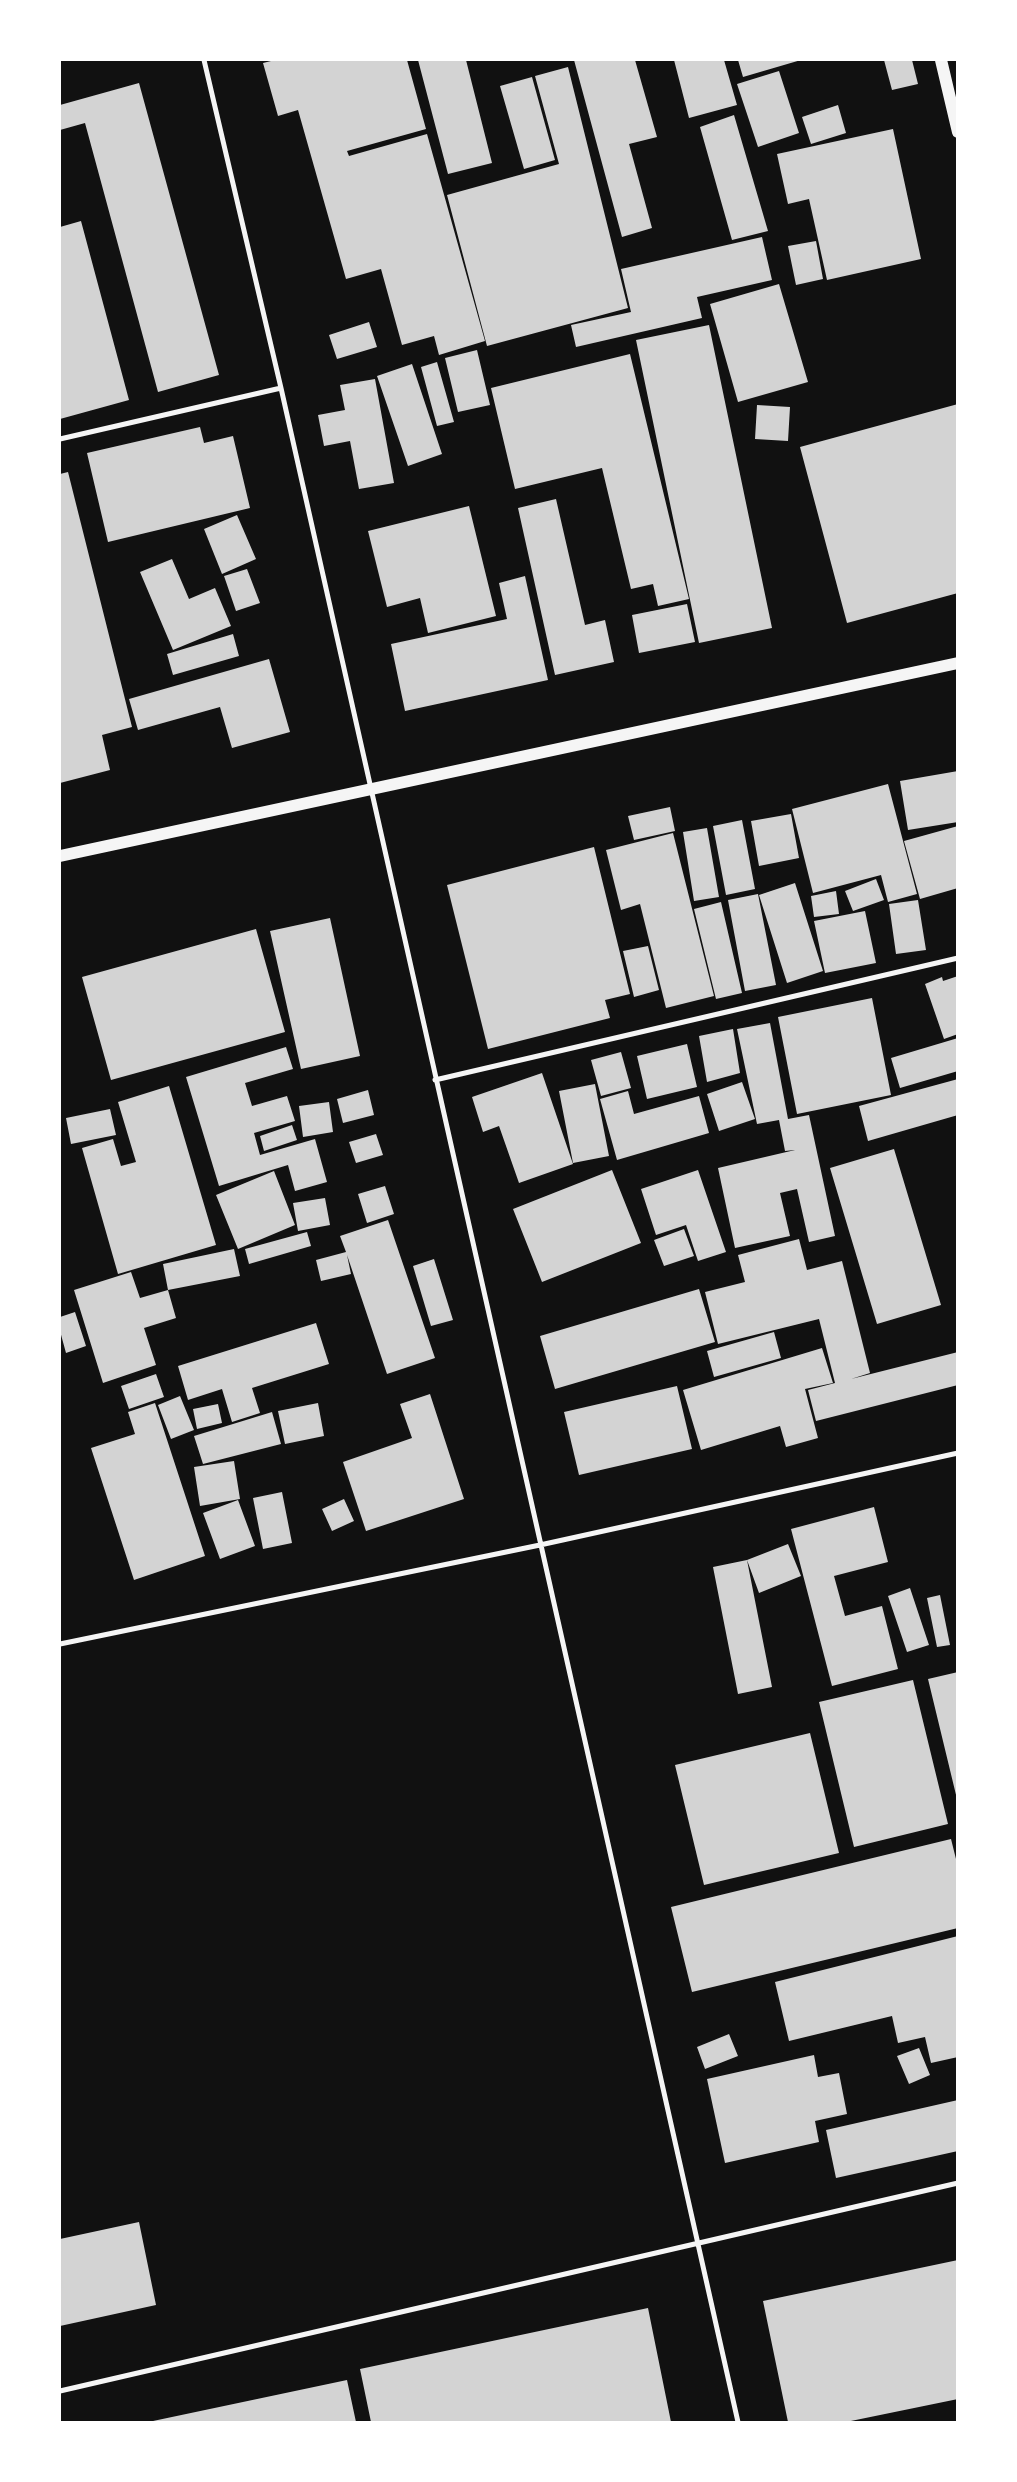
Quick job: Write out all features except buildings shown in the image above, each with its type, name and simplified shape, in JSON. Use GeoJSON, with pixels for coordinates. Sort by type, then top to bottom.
{"type":"FeatureCollection","features":[{"type":"Feature","properties":{"kind":"street"},"geometry":{"type":"LineString","coordinates":[[941,60],[957,132]]}},
{"type":"Feature","properties":{"kind":"street"},"geometry":{"type":"LineString","coordinates":[[60,856],[957,663]]}},
{"type":"Feature","properties":{"kind":"lane"},"geometry":{"type":"LineString","coordinates":[[204,60],[281,388],[738,2423]]}},
{"type":"Feature","properties":{"kind":"lane"},"geometry":{"type":"LineString","coordinates":[[60,439],[281,388]]}},
{"type":"Feature","properties":{"kind":"lane"},"geometry":{"type":"LineString","coordinates":[[435,1080],[957,958]]}},
{"type":"Feature","properties":{"kind":"lane"},"geometry":{"type":"LineString","coordinates":[[60,1644],[540,1545],[957,1453]]}},
{"type":"Feature","properties":{"kind":"lane"},"geometry":{"type":"LineString","coordinates":[[60,2391],[957,2183]]}}]}
